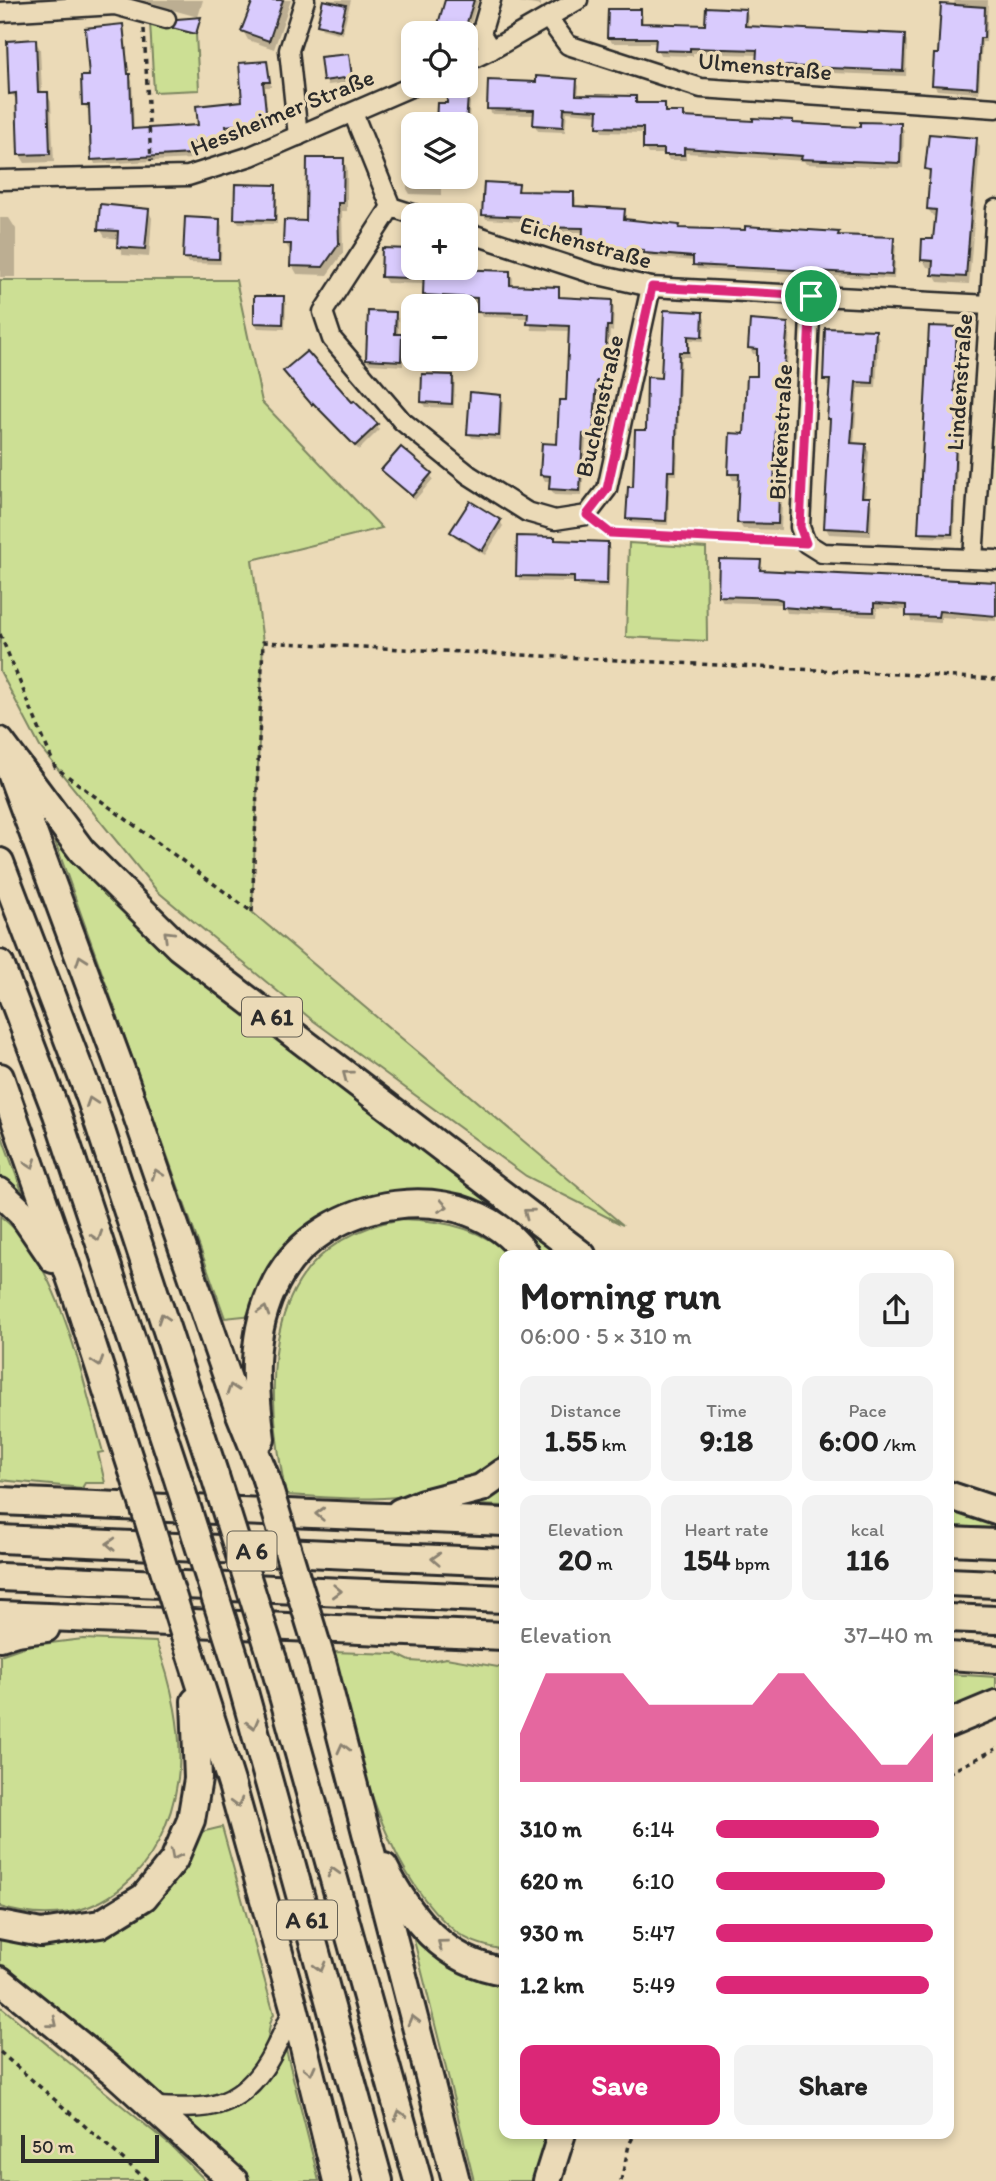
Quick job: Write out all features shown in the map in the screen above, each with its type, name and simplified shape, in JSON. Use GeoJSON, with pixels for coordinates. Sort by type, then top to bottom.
{"type":"FeatureCollection","features":[{"type":"Feature","properties":{"kind":"highway","name":"A 61"},"geometry":{"type":"LineString","coordinates":[[0,743],[82,851],[179,947],[575,1250]]}},
{"type":"Feature","properties":{"kind":"highway","name":"A 61"},"geometry":{"type":"LineString","coordinates":[[0,743],[124,1078],[240,1414],[265,1476]]}},
{"type":"Feature","properties":{"kind":"highway","name":"A 61"},"geometry":{"type":"LineString","coordinates":[[0,862],[90,1097],[215,1476],[273,1660],[418,2181]]}},
{"type":"Feature","properties":{"kind":"highway","name":"A 61"},"geometry":{"type":"LineString","coordinates":[[0,964],[57,1114],[235,1659],[380,2181]]}},
{"type":"Feature","properties":{"kind":"highway"},"geometry":{"type":"LineString","coordinates":[[0,1077],[77,1297],[193,1661],[198,1779],[191,1820],[174,1860],[144,1897],[100,1924],[41,1933],[0,1925]]}},
{"type":"Feature","properties":{"kind":"highway"},"geometry":{"type":"LineString","coordinates":[[0,1192],[21,1212],[77,1297]]}},
{"type":"Feature","properties":{"kind":"highway"},"geometry":{"type":"LineString","coordinates":[[456,2181],[359,1815],[322,1662],[265,1476],[254,1367],[265,1307],[277,1279],[293,1257],[314,1237],[333,1223],[354,1213],[392,1205],[429,1204],[453,1208],[505,1230],[522,1250]]}},
{"type":"Feature","properties":{"kind":"highway"},"geometry":{"type":"LineString","coordinates":[[389,1517],[423,1503],[481,1488],[499,1475]]}},
{"type":"Feature","properties":{"kind":"highway"},"geometry":{"type":"LineString","coordinates":[[954,1497],[996,1511]]}},
{"type":"Feature","properties":{"kind":"highway"},"geometry":{"type":"LineString","coordinates":[[2,1501],[499,1522]]}},
{"type":"Feature","properties":{"kind":"highway","name":"A 6"},"geometry":{"type":"LineString","coordinates":[[0,1539],[499,1562]]}},
{"type":"Feature","properties":{"kind":"highway"},"geometry":{"type":"LineString","coordinates":[[954,1541],[996,1543]]}},
{"type":"Feature","properties":{"kind":"highway","name":"A 6"},"geometry":{"type":"LineString","coordinates":[[0,1577],[499,1599]]}},
{"type":"Feature","properties":{"kind":"highway"},"geometry":{"type":"LineString","coordinates":[[954,1582],[996,1584]]}},
{"type":"Feature","properties":{"kind":"highway"},"geometry":{"type":"LineString","coordinates":[[0,1615],[499,1636]]}},
{"type":"Feature","properties":{"kind":"highway"},"geometry":{"type":"LineString","coordinates":[[0,1637],[83,1618]]}},
{"type":"Feature","properties":{"kind":"highway"},"geometry":{"type":"LineString","coordinates":[[954,1618],[996,1620]]}},
{"type":"Feature","properties":{"kind":"highway"},"geometry":{"type":"LineString","coordinates":[[452,1634],[499,1646]]}},
{"type":"Feature","properties":{"kind":"highway"},"geometry":{"type":"LineString","coordinates":[[954,1656],[996,1659]]}},
{"type":"Feature","properties":{"kind":"highway","name":"A 61"},"geometry":{"type":"LineString","coordinates":[[193,1661],[232,1785],[294,2007],[337,2181]]}},
{"type":"Feature","properties":{"kind":"highway"},"geometry":{"type":"LineString","coordinates":[[954,1722],[996,1704]]}},
{"type":"Feature","properties":{"kind":"highway"},"geometry":{"type":"LineString","coordinates":[[359,1815],[396,1891],[423,1929],[466,1960],[499,1970]]}},
{"type":"Feature","properties":{"kind":"highway"},"geometry":{"type":"LineString","coordinates":[[0,1980],[116,2074],[234,2181]]}},
{"type":"Feature","properties":{"kind":"highway"},"geometry":{"type":"LineString","coordinates":[[547,2181],[560,2139]]}},
{"type":"Feature","properties":{"kind":"street"},"geometry":{"type":"LineString","coordinates":[[298,136],[289,50],[305,0]]}},
{"type":"Feature","properties":{"kind":"street"},"geometry":{"type":"LineString","coordinates":[[491,0],[481,34],[491,50]]}},
{"type":"Feature","properties":{"kind":"street"},"geometry":{"type":"LineString","coordinates":[[478,56],[578,0]]}},
{"type":"Feature","properties":{"kind":"street"},"geometry":{"type":"LineString","coordinates":[[0,12],[115,5],[166,19]]}},
{"type":"Feature","properties":{"kind":"street","name":"Ulmenstraße"},"geometry":{"type":"LineString","coordinates":[[548,18],[568,45],[701,88],[996,108]]}},
{"type":"Feature","properties":{"kind":"street","name":"Hessheimer Straße"},"geometry":{"type":"LineString","coordinates":[[0,180],[188,176],[251,156],[401,91]]}},
{"type":"Feature","properties":{"kind":"street"},"geometry":{"type":"LineString","coordinates":[[353,113],[391,207],[401,210]]}},
{"type":"Feature","properties":{"kind":"street","name":"Buchenstraße"},"geometry":{"type":"LineString","coordinates":[[391,207],[323,312],[332,339],[402,422],[469,475],[527,512],[555,520],[587,515],[607,489],[652,287]]}},
{"type":"Feature","properties":{"kind":"street","name":"Lindenstraße"},"geometry":{"type":"LineString","coordinates":[[973,559],[996,209]]}},
{"type":"Feature","properties":{"kind":"street","name":"Eichenstraße"},"geometry":{"type":"LineString","coordinates":[[478,236],[594,274],[652,287],[989,305]]}},
{"type":"Feature","properties":{"kind":"street","name":"Birkenstraße"},"geometry":{"type":"LineString","coordinates":[[806,543],[800,527],[811,296]]}},
{"type":"Feature","properties":{"kind":"street"},"geometry":{"type":"LineString","coordinates":[[806,543],[822,553],[996,560]]}},
{"type":"Feature","properties":{"kind":"street"},"geometry":{"type":"LineString","coordinates":[[152,2107],[188,2108],[219,2104],[239,2093],[258,2077],[274,2052],[294,2007]]}},
{"type":"Feature","properties":{"kind":"path"},"geometry":{"type":"LineString","coordinates":[[144,13],[152,176]]}},
{"type":"Feature","properties":{"kind":"path"},"geometry":{"type":"LineString","coordinates":[[587,515],[610,533],[806,543]]}},
{"type":"Feature","properties":{"kind":"path"},"geometry":{"type":"LineString","coordinates":[[0,634],[55,767],[252,912],[263,642],[996,679]]}},
{"type":"Feature","properties":{"kind":"path"},"geometry":{"type":"LineString","coordinates":[[954,1770],[996,1749]]}},
{"type":"Feature","properties":{"kind":"path"},"geometry":{"type":"LineString","coordinates":[[0,2052],[148,2181]]}},
{"type":"Feature","properties":{"kind":"path"},"geometry":{"type":"LineString","coordinates":[[621,2181],[632,2139]]}},
{"type":"Feature","properties":{"kind":"green space"},"geometry":{"type":"Polygon","coordinates":[[[150,22],[171,25],[171,28],[196,34],[199,90],[154,92],[150,22]]]}},
{"type":"Feature","properties":{"kind":"green space"},"geometry":{"type":"Polygon","coordinates":[[[0,280],[236,280],[262,402],[382,528],[252,560],[263,642],[252,912],[623,1225],[526,1176],[311,1019],[157,891],[40,747],[0,671],[0,280]]]}},
{"type":"Feature","properties":{"kind":"green space"},"geometry":{"type":"Polygon","coordinates":[[[629,543],[706,548],[707,641],[626,637],[629,543]]]}},
{"type":"Feature","properties":{"kind":"green space"},"geometry":{"type":"Polygon","coordinates":[[[51,830],[560,1250],[539,1250],[501,1215],[471,1200],[436,1191],[403,1191],[350,1202],[306,1230],[253,1315],[225,1318],[51,830]]]}},
{"type":"Feature","properties":{"kind":"green space"},"geometry":{"type":"Polygon","coordinates":[[[0,1131],[27,1205],[0,1181],[0,1131]]]}},
{"type":"Feature","properties":{"kind":"green space"},"geometry":{"type":"Polygon","coordinates":[[[0,1216],[21,1236],[39,1262],[54,1292],[87,1392],[103,1452],[98,1453],[105,1483],[85,1483],[82,1488],[0,1480],[0,1216]]]}},
{"type":"Feature","properties":{"kind":"green space"},"geometry":{"type":"Polygon","coordinates":[[[402,1219],[431,1221],[473,1232],[503,1250],[499,1250],[499,1457],[480,1471],[428,1492],[372,1498],[286,1495],[274,1407],[275,1364],[281,1324],[296,1287],[320,1257],[355,1233],[402,1219]]]}},
{"type":"Feature","properties":{"kind":"green space"},"geometry":{"type":"Polygon","coordinates":[[[499,1491],[499,1506],[477,1505],[499,1491]]]}},
{"type":"Feature","properties":{"kind":"green space"},"geometry":{"type":"Polygon","coordinates":[[[954,1511],[988,1523],[991,1528],[954,1526],[954,1511]]]}},
{"type":"Feature","properties":{"kind":"green space"},"geometry":{"type":"Polygon","coordinates":[[[83,1639],[156,1642],[167,1673],[178,1727],[178,1778],[171,1811],[158,1842],[142,1868],[120,1889],[96,1904],[67,1913],[35,1914],[0,1907],[0,1655],[26,1646],[83,1639]]]}},
{"type":"Feature","properties":{"kind":"green space"},"geometry":{"type":"Polygon","coordinates":[[[331,1652],[396,1654],[410,1661],[425,1662],[446,1658],[499,1667],[499,1949],[465,1938],[429,1905],[389,1839],[361,1763],[331,1652]]]}},
{"type":"Feature","properties":{"kind":"green space"},"geometry":{"type":"Polygon","coordinates":[[[954,1674],[996,1677],[996,1697],[954,1713],[954,1674]]]}},
{"type":"Feature","properties":{"kind":"green space"},"geometry":{"type":"Polygon","coordinates":[[[222,1827],[274,2014],[270,2022],[267,2046],[257,2066],[247,2078],[234,2086],[205,2096],[157,2098],[0,1967],[0,1940],[51,1947],[117,1927],[151,1905],[165,1890],[178,1874],[197,1833],[222,1827]]]}},
{"type":"Feature","properties":{"kind":"green space"},"geometry":{"type":"Polygon","coordinates":[[[412,1932],[499,1978],[499,2139],[554,2139],[540,2181],[474,2181],[412,1932]]]}},
{"type":"Feature","properties":{"kind":"green space"},"geometry":{"type":"Polygon","coordinates":[[[0,2006],[170,2145],[206,2181],[0,2181],[0,2006]]]}},
{"type":"Feature","properties":{"kind":"green space"},"geometry":{"type":"Polygon","coordinates":[[[285,2046],[319,2181],[247,2181],[181,2116],[209,2114],[285,2046]]]}},
{"type":"Feature","properties":{"kind":"building"},"geometry":{"type":"Polygon","coordinates":[[[253,0],[283,0],[269,41],[241,31],[253,0]]]}},
{"type":"Feature","properties":{"kind":"building"},"geometry":{"type":"Polygon","coordinates":[[[323,0],[346,5],[340,30],[317,25],[323,0]]]}},
{"type":"Feature","properties":{"kind":"building"},"geometry":{"type":"Polygon","coordinates":[[[445,0],[474,0],[467,21],[439,21],[445,0]]]}},
{"type":"Feature","properties":{"kind":"building"},"geometry":{"type":"Polygon","coordinates":[[[941,4],[985,7],[977,88],[932,85],[934,54],[938,54],[941,4]]]}},
{"type":"Feature","properties":{"kind":"building"},"geometry":{"type":"Polygon","coordinates":[[[706,7],[746,9],[745,26],[905,34],[903,71],[756,65],[757,50],[655,50],[656,38],[607,38],[608,9],[641,9],[641,23],[705,25],[706,7]]]}},
{"type":"Feature","properties":{"kind":"building"},"geometry":{"type":"Polygon","coordinates":[[[201,17],[196,34],[172,28],[177,19],[201,17]]]}},
{"type":"Feature","properties":{"kind":"building"},"geometry":{"type":"Polygon","coordinates":[[[123,24],[130,74],[132,129],[198,125],[196,106],[242,101],[239,63],[267,61],[270,82],[263,82],[267,122],[226,126],[228,139],[191,143],[191,154],[91,160],[89,105],[82,105],[81,76],[89,76],[85,28],[123,24]]]}},
{"type":"Feature","properties":{"kind":"building"},"geometry":{"type":"Polygon","coordinates":[[[36,39],[38,92],[48,92],[50,154],[18,155],[16,93],[9,94],[7,41],[36,39]]]}},
{"type":"Feature","properties":{"kind":"building"},"geometry":{"type":"Polygon","coordinates":[[[349,54],[352,77],[323,81],[320,57],[349,54]]]}},
{"type":"Feature","properties":{"kind":"building"},"geometry":{"type":"Polygon","coordinates":[[[536,76],[577,79],[576,95],[636,96],[636,103],[665,103],[665,112],[684,112],[684,117],[753,121],[753,118],[793,120],[793,123],[860,127],[860,122],[901,123],[900,163],[801,159],[802,156],[684,148],[684,155],[664,155],[664,149],[643,149],[643,128],[597,127],[598,110],[564,108],[563,127],[533,125],[534,110],[487,109],[488,80],[536,82],[536,76]]]}},
{"type":"Feature","properties":{"kind":"building"},"geometry":{"type":"Polygon","coordinates":[[[447,98],[468,98],[467,112],[437,112],[437,103],[447,103],[447,98]]]}},
{"type":"Feature","properties":{"kind":"building"},"geometry":{"type":"Polygon","coordinates":[[[929,134],[977,138],[966,277],[932,275],[933,261],[921,260],[922,239],[933,239],[936,210],[927,209],[930,170],[925,169],[929,134]]]}},
{"type":"Feature","properties":{"kind":"building"},"geometry":{"type":"Polygon","coordinates":[[[307,158],[344,158],[343,203],[338,203],[339,244],[323,267],[290,266],[291,244],[283,244],[284,220],[306,221],[307,158]]]}},
{"type":"Feature","properties":{"kind":"building"},"geometry":{"type":"Polygon","coordinates":[[[484,182],[519,184],[518,191],[574,192],[574,206],[625,209],[624,219],[680,225],[679,228],[745,230],[745,226],[839,232],[838,235],[894,237],[892,275],[693,265],[693,257],[644,253],[644,250],[582,247],[583,228],[531,227],[531,217],[482,215],[484,182]]]}},
{"type":"Feature","properties":{"kind":"building"},"geometry":{"type":"Polygon","coordinates":[[[235,184],[276,185],[275,220],[234,219],[235,184]]]}},
{"type":"Feature","properties":{"kind":"building"},"geometry":{"type":"Polygon","coordinates":[[[100,204],[149,209],[145,249],[117,247],[118,231],[98,230],[100,204]]]}},
{"type":"Feature","properties":{"kind":"building"},"geometry":{"type":"Polygon","coordinates":[[[185,217],[220,219],[219,259],[183,258],[185,217]]]}},
{"type":"Feature","properties":{"kind":"building"},"geometry":{"type":"Polygon","coordinates":[[[382,248],[401,249],[401,278],[381,277],[382,248]]]}},
{"type":"Feature","properties":{"kind":"building"},"geometry":{"type":"Polygon","coordinates":[[[478,270],[510,271],[510,285],[559,287],[559,297],[612,300],[611,326],[607,326],[604,381],[597,381],[593,435],[583,434],[580,491],[549,489],[550,476],[540,475],[542,443],[557,444],[559,400],[566,400],[569,326],[527,324],[528,313],[478,312],[478,294],[423,294],[424,280],[478,280],[478,270]]]}},
{"type":"Feature","properties":{"kind":"building"},"geometry":{"type":"Polygon","coordinates":[[[254,296],[284,296],[283,324],[254,323],[254,296]]]}},
{"type":"Feature","properties":{"kind":"building"},"geometry":{"type":"Polygon","coordinates":[[[664,310],[703,312],[702,337],[688,336],[688,352],[679,352],[675,471],[668,471],[666,521],[626,519],[628,487],[633,487],[635,430],[646,430],[647,377],[661,378],[664,310]]]}},
{"type":"Feature","properties":{"kind":"building"},"geometry":{"type":"Polygon","coordinates":[[[368,311],[396,312],[395,334],[401,334],[401,361],[366,359],[368,311]]]}},
{"type":"Feature","properties":{"kind":"building"},"geometry":{"type":"Polygon","coordinates":[[[750,320],[788,323],[779,421],[776,420],[774,492],[779,492],[778,524],[737,523],[739,474],[728,474],[730,433],[744,434],[747,376],[757,376],[757,349],[748,348],[750,320]]]}},
{"type":"Feature","properties":{"kind":"building"},"geometry":{"type":"Polygon","coordinates":[[[929,326],[957,327],[954,391],[958,392],[952,534],[918,533],[929,326]]]}},
{"type":"Feature","properties":{"kind":"building"},"geometry":{"type":"Polygon","coordinates":[[[825,328],[876,330],[873,383],[856,382],[851,443],[866,444],[862,497],[870,497],[868,530],[824,528],[830,419],[827,419],[830,380],[823,380],[825,328]]]}},
{"type":"Feature","properties":{"kind":"building"},"geometry":{"type":"Polygon","coordinates":[[[307,351],[352,402],[378,424],[355,446],[313,403],[312,405],[283,371],[307,351]]]}},
{"type":"Feature","properties":{"kind":"building"},"geometry":{"type":"Polygon","coordinates":[[[422,374],[453,375],[452,404],[421,402],[422,374]]]}},
{"type":"Feature","properties":{"kind":"building"},"geometry":{"type":"Polygon","coordinates":[[[470,392],[501,395],[499,436],[467,434],[470,392]]]}},
{"type":"Feature","properties":{"kind":"building"},"geometry":{"type":"Polygon","coordinates":[[[401,447],[432,473],[412,496],[381,470],[401,447]]]}},
{"type":"Feature","properties":{"kind":"building"},"geometry":{"type":"Polygon","coordinates":[[[470,501],[501,520],[482,551],[450,532],[470,501]]]}},
{"type":"Feature","properties":{"kind":"building"},"geometry":{"type":"Polygon","coordinates":[[[517,536],[608,542],[607,584],[574,583],[574,577],[516,576],[517,536]]]}},
{"type":"Feature","properties":{"kind":"building"},"geometry":{"type":"Polygon","coordinates":[[[719,559],[761,560],[760,570],[996,582],[996,616],[939,611],[938,617],[906,616],[906,605],[874,603],[874,612],[833,611],[782,607],[782,600],[776,598],[718,596],[719,559]]]}},
{"type":"Feature","properties":{"kind":"route"},"geometry":{"type":"LineString","coordinates":[[652,287],[811,296],[800,527],[806,543],[610,533],[587,515],[607,489],[652,287]]}}]}
